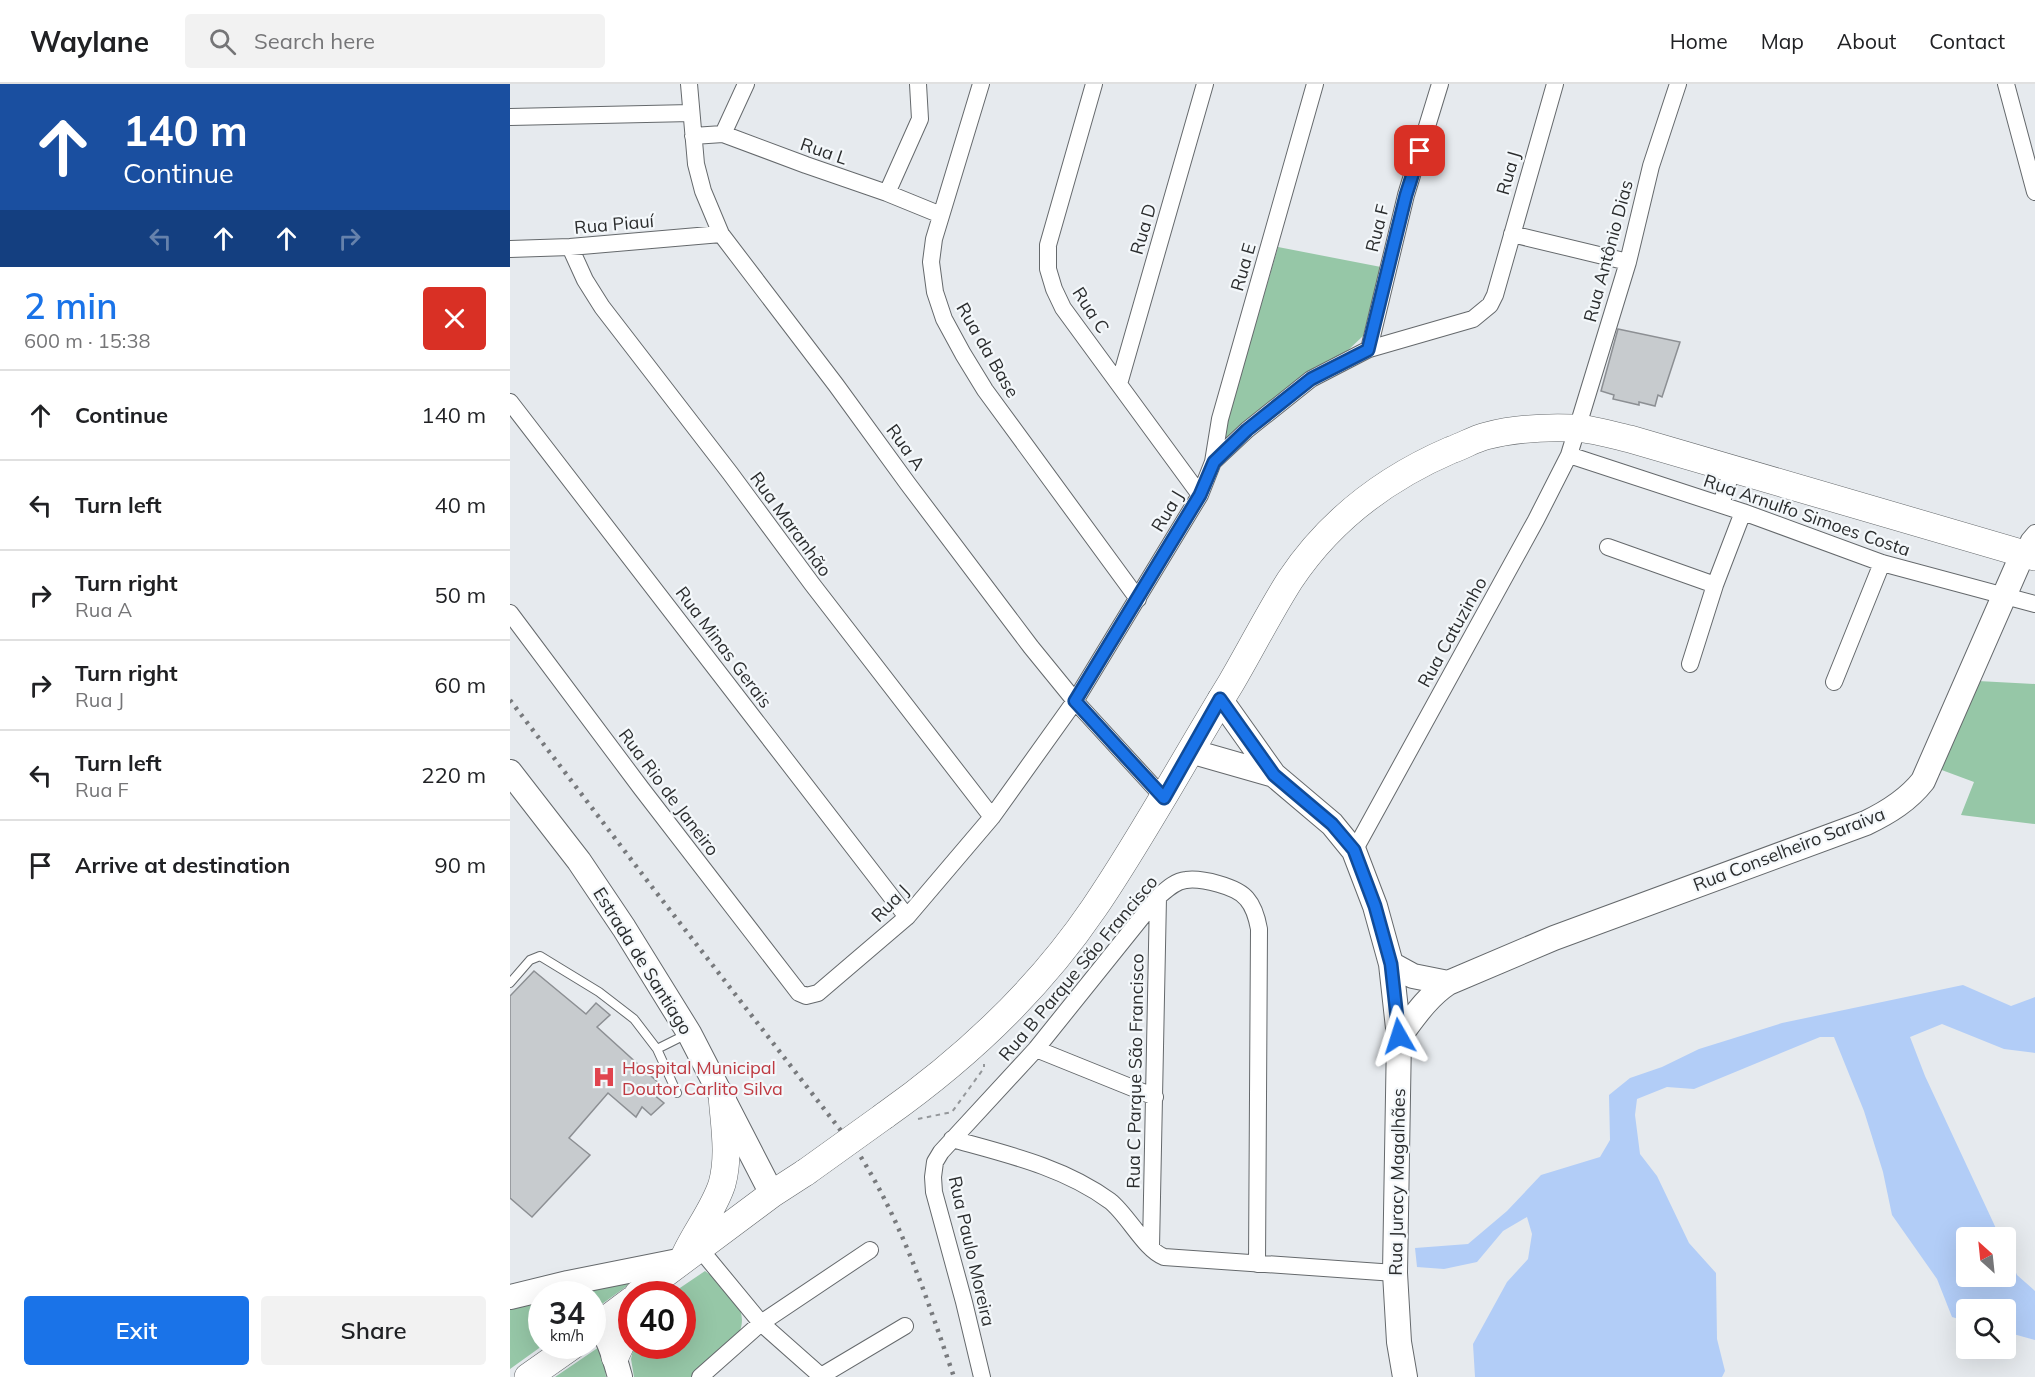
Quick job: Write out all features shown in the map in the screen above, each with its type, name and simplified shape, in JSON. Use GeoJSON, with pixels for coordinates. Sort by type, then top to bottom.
{"type":"FeatureCollection","features":[{"type":"Feature","properties":{"kind":"main road"},"geometry":{"type":"LineString","coordinates":[[657,1281],[772,1194],[884,1116],[962,1056],[1012,1010],[1040,979],[1093,910],[1164,798],[1292,579],[1321,542],[1349,512],[1386,483],[1420,463],[1486,436],[1529,429],[1576,428],[1630,439],[2031,548]]}},
{"type":"Feature","properties":{"kind":"main road"},"geometry":{"type":"LineString","coordinates":[[692,1254],[721,1185],[726,1163],[722,1095]]}},
{"type":"Feature","properties":{"kind":"main road"},"geometry":{"type":"LineString","coordinates":[[528,1377],[554,1359]]}},
{"type":"Feature","properties":{"kind":"street","name":"Rua A"},"geometry":{"type":"LineString","coordinates":[[689,84],[696,164],[703,192],[721,234],[1031,647],[1075,701],[1164,798]]}},
{"type":"Feature","properties":{"kind":"street"},"geometry":{"type":"LineString","coordinates":[[723,134],[746,84]]}},
{"type":"Feature","properties":{"kind":"street"},"geometry":{"type":"LineString","coordinates":[[887,193],[920,119],[918,84]]}},
{"type":"Feature","properties":{"kind":"street","name":"Rua da Base"},"geometry":{"type":"LineString","coordinates":[[981,84],[934,239],[932,262],[935,292],[944,319],[985,390],[1138,599]]}},
{"type":"Feature","properties":{"kind":"street","name":"Rua C"},"geometry":{"type":"LineString","coordinates":[[1094,84],[1048,245],[1048,269],[1063,308],[1200,495]]}},
{"type":"Feature","properties":{"kind":"street","name":"Rua D"},"geometry":{"type":"LineString","coordinates":[[1119,384],[1205,84]]}},
{"type":"Feature","properties":{"kind":"street","name":"Rua E"},"geometry":{"type":"LineString","coordinates":[[1214,462],[1220,419],[1315,84]]}},
{"type":"Feature","properties":{"kind":"street","name":"Rua F"},"geometry":{"type":"LineString","coordinates":[[1368,350],[1406,195],[1440,84]]}},
{"type":"Feature","properties":{"kind":"street","name":"Rua J"},"geometry":{"type":"LineString","coordinates":[[800,993],[806,996],[818,993],[907,917],[992,817],[1075,701],[1200,495],[1214,462],[1247,430],[1311,379],[1368,350],[1473,319],[1490,305],[1495,295],[1555,84]]}},
{"type":"Feature","properties":{"kind":"street","name":"Rua Antônio Dias"},"geometry":{"type":"LineString","coordinates":[[1576,428],[1628,262],[1651,166],[1678,84]]}},
{"type":"Feature","properties":{"kind":"street"},"geometry":{"type":"LineString","coordinates":[[2006,84],[2035,192]]}},
{"type":"Feature","properties":{"kind":"street"},"geometry":{"type":"LineString","coordinates":[[510,117],[690,113]]}},
{"type":"Feature","properties":{"kind":"street","name":"Rua L"},"geometry":{"type":"LineString","coordinates":[[693,136],[723,134],[887,193],[941,215]]}},
{"type":"Feature","properties":{"kind":"street","name":"Rua Piauí"},"geometry":{"type":"LineString","coordinates":[[510,249],[570,247],[721,234]]}},
{"type":"Feature","properties":{"kind":"street"},"geometry":{"type":"LineString","coordinates":[[1512,234],[1628,262]]}},
{"type":"Feature","properties":{"kind":"street","name":"Rua Maranhão"},"geometry":{"type":"LineString","coordinates":[[570,247],[585,280],[602,308],[992,817]]}},
{"type":"Feature","properties":{"kind":"street","name":"Rua Minas Gerais"},"geometry":{"type":"LineString","coordinates":[[510,402],[907,917]]}},
{"type":"Feature","properties":{"kind":"street","name":"Rua Catuzinho"},"geometry":{"type":"LineString","coordinates":[[1354,850],[1536,520],[1569,455],[1576,428]]}},
{"type":"Feature","properties":{"kind":"street","name":"Rua Arnulfo Simoes Costa"},"geometry":{"type":"LineString","coordinates":[[1569,455],[1721,504],[1882,563],[2035,604]]}},
{"type":"Feature","properties":{"kind":"street"},"geometry":{"type":"LineString","coordinates":[[1721,504],[1733,468]]}},
{"type":"Feature","properties":{"kind":"street"},"geometry":{"type":"LineString","coordinates":[[1690,663],[1715,585],[1743,512]]}},
{"type":"Feature","properties":{"kind":"street"},"geometry":{"type":"LineString","coordinates":[[1608,547],[1715,585]]}},
{"type":"Feature","properties":{"kind":"street","name":"Rua Conselheiro Saraiva"},"geometry":{"type":"LineString","coordinates":[[1399,1036],[1425,1003],[1448,983],[1554,938],[1866,823],[1884,815],[1913,794],[1923,781],[2003,597],[2031,548]]}},
{"type":"Feature","properties":{"kind":"street"},"geometry":{"type":"LineString","coordinates":[[1834,682],[1882,563]]}},
{"type":"Feature","properties":{"kind":"street","name":"Rua Rio de Janeiro"},"geometry":{"type":"LineString","coordinates":[[510,613],[648,798],[800,993]]}},
{"type":"Feature","properties":{"kind":"street"},"geometry":{"type":"LineString","coordinates":[[1220,699],[1274,775]]}},
{"type":"Feature","properties":{"kind":"street"},"geometry":{"type":"LineString","coordinates":[[1190,751],[1274,775]]}},
{"type":"Feature","properties":{"kind":"street","name":"Estrada de Santiago"},"geometry":{"type":"LineString","coordinates":[[510,772],[579,861],[624,928],[689,1033],[772,1194]]}},
{"type":"Feature","properties":{"kind":"street","name":"Rua Juracy Magalhães"},"geometry":{"type":"LineString","coordinates":[[1274,775],[1332,824],[1354,850],[1375,906],[1391,964],[1399,1036],[1395,1273],[1399,1342],[1405,1377]]}},
{"type":"Feature","properties":{"kind":"street","name":"Rua B Parque São Francisco"},"geometry":{"type":"LineString","coordinates":[[952,1139],[1036,1049],[1158,897],[1172,885],[1185,880],[1202,881],[1234,889],[1245,896],[1257,917],[1259,929],[1257,1264]]}},
{"type":"Feature","properties":{"kind":"street","name":"Rua C Parque São Francisco"},"geometry":{"type":"LineString","coordinates":[[1151,1247],[1158,897]]}},
{"type":"Feature","properties":{"kind":"street"},"geometry":{"type":"LineString","coordinates":[[1391,964],[1413,976],[1448,983]]}},
{"type":"Feature","properties":{"kind":"street"},"geometry":{"type":"LineString","coordinates":[[1036,1049],[1155,1097]]}},
{"type":"Feature","properties":{"kind":"street"},"geometry":{"type":"LineString","coordinates":[[952,1139],[1005,1153],[1066,1176],[1109,1201],[1131,1222],[1151,1247],[1164,1257],[1395,1273]]}},
{"type":"Feature","properties":{"kind":"street","name":"Rua Paulo Moreira"},"geometry":{"type":"LineString","coordinates":[[952,1139],[935,1162],[934,1192],[982,1377]]}},
{"type":"Feature","properties":{"kind":"street"},"geometry":{"type":"LineString","coordinates":[[700,1377],[761,1323],[870,1250]]}},
{"type":"Feature","properties":{"kind":"street"},"geometry":{"type":"LineString","coordinates":[[600,1281],[692,1254],[761,1323],[821,1377],[905,1326]]}},
{"type":"Feature","properties":{"kind":"street"},"geometry":{"type":"LineString","coordinates":[[510,1297],[528,1295]]}},
{"type":"Feature","properties":{"kind":"street"},"geometry":{"type":"LineString","coordinates":[[606,1344],[618,1367]]}},
{"type":"Feature","properties":{"kind":"lane"},"geometry":{"type":"LineString","coordinates":[[510,983],[530,960],[536,956],[544,956],[634,1019],[657,1049],[677,1093]]}},
{"type":"Feature","properties":{"kind":"lane"},"geometry":{"type":"LineString","coordinates":[[657,1049],[689,1033]]}},
{"type":"Feature","properties":{"kind":"path"},"geometry":{"type":"LineString","coordinates":[[918,1119],[952,1112],[984,1068],[988,1032]]}},
{"type":"Feature","properties":{"kind":"green space"},"geometry":{"type":"Polygon","coordinates":[[[1278,247],[1381,267],[1363,336],[1344,354],[1315,367],[1224,441],[1223,436],[1278,247]]]}},
{"type":"Feature","properties":{"kind":"green space"},"geometry":{"type":"Polygon","coordinates":[[[1978,681],[2035,684],[2035,824],[1961,815],[1974,782],[1939,769],[1978,681]]]}},
{"type":"Feature","properties":{"kind":"green space"},"geometry":{"type":"Polygon","coordinates":[[[705,1271],[727,1290],[739,1306],[742,1323],[739,1333],[695,1377],[634,1377],[631,1359],[696,1359],[696,1281],[690,1281],[705,1271]]]}},
{"type":"Feature","properties":{"kind":"green space"},"geometry":{"type":"Polygon","coordinates":[[[645,1273],[634,1281],[619,1281],[645,1273]]]}},
{"type":"Feature","properties":{"kind":"green space"},"geometry":{"type":"Polygon","coordinates":[[[618,1281],[618,1292],[606,1301],[606,1285],[618,1281]]]}},
{"type":"Feature","properties":{"kind":"green space"},"geometry":{"type":"Polygon","coordinates":[[[528,1300],[528,1356],[510,1369],[510,1305],[528,1300]]]}},
{"type":"Feature","properties":{"kind":"green space"},"geometry":{"type":"Polygon","coordinates":[[[581,1359],[604,1359],[606,1377],[555,1377],[581,1359]]]}},
{"type":"Feature","properties":{"kind":"water"},"geometry":{"type":"Polygon","coordinates":[[[1963,985],[2011,1006],[2035,997],[2035,1053],[2004,1049],[1942,1024],[1910,1037],[1925,1076],[1995,1227],[1956,1227],[1956,1287],[2016,1287],[2016,1273],[2035,1291],[2035,1340],[2016,1335],[2016,1299],[1956,1299],[1956,1318],[1952,1317],[1937,1279],[1892,1215],[1883,1172],[1864,1111],[1834,1037],[1820,1037],[1694,1089],[1667,1087],[1637,1099],[1635,1115],[1640,1154],[1657,1176],[1689,1243],[1716,1273],[1717,1339],[1725,1371],[1722,1377],[1475,1377],[1473,1344],[1507,1282],[1528,1259],[1532,1234],[1527,1217],[1503,1231],[1477,1262],[1444,1269],[1417,1267],[1415,1248],[1468,1244],[1507,1211],[1541,1175],[1600,1157],[1610,1140],[1609,1095],[1630,1078],[1662,1067],[1699,1049],[1782,1023],[1963,985]]]}},
{"type":"Feature","properties":{"kind":"building"},"geometry":{"type":"Polygon","coordinates":[[[1618,329],[1680,342],[1662,397],[1658,395],[1655,406],[1613,399],[1614,395],[1601,391],[1618,329]]]}},
{"type":"Feature","properties":{"kind":"building"},"geometry":{"type":"Polygon","coordinates":[[[534,971],[586,1014],[596,1003],[610,1015],[597,1027],[662,1086],[653,1094],[664,1103],[651,1115],[642,1107],[636,1117],[608,1093],[569,1138],[590,1155],[532,1217],[510,1198],[510,996],[534,971]]]}},
{"type":"Feature","properties":{"kind":"railway"},"geometry":{"type":"LineString","coordinates":[[510,700],[859,1154],[875,1180],[901,1235],[924,1291],[954,1377]]}},
{"type":"Feature","properties":{"kind":"place","name":"Hospital Municipal Doutor Carlito Silva"},"geometry":{"type":"Point","coordinates":[604,1077]}},
{"type":"Feature","properties":{"kind":"route"},"geometry":{"type":"LineString","coordinates":[[1399,1036],[1391,964],[1375,906],[1354,850],[1332,824],[1274,775],[1220,699],[1164,798],[1075,701],[1200,495],[1214,462],[1247,430],[1311,379],[1368,350],[1406,195],[1420,151]]}}]}
